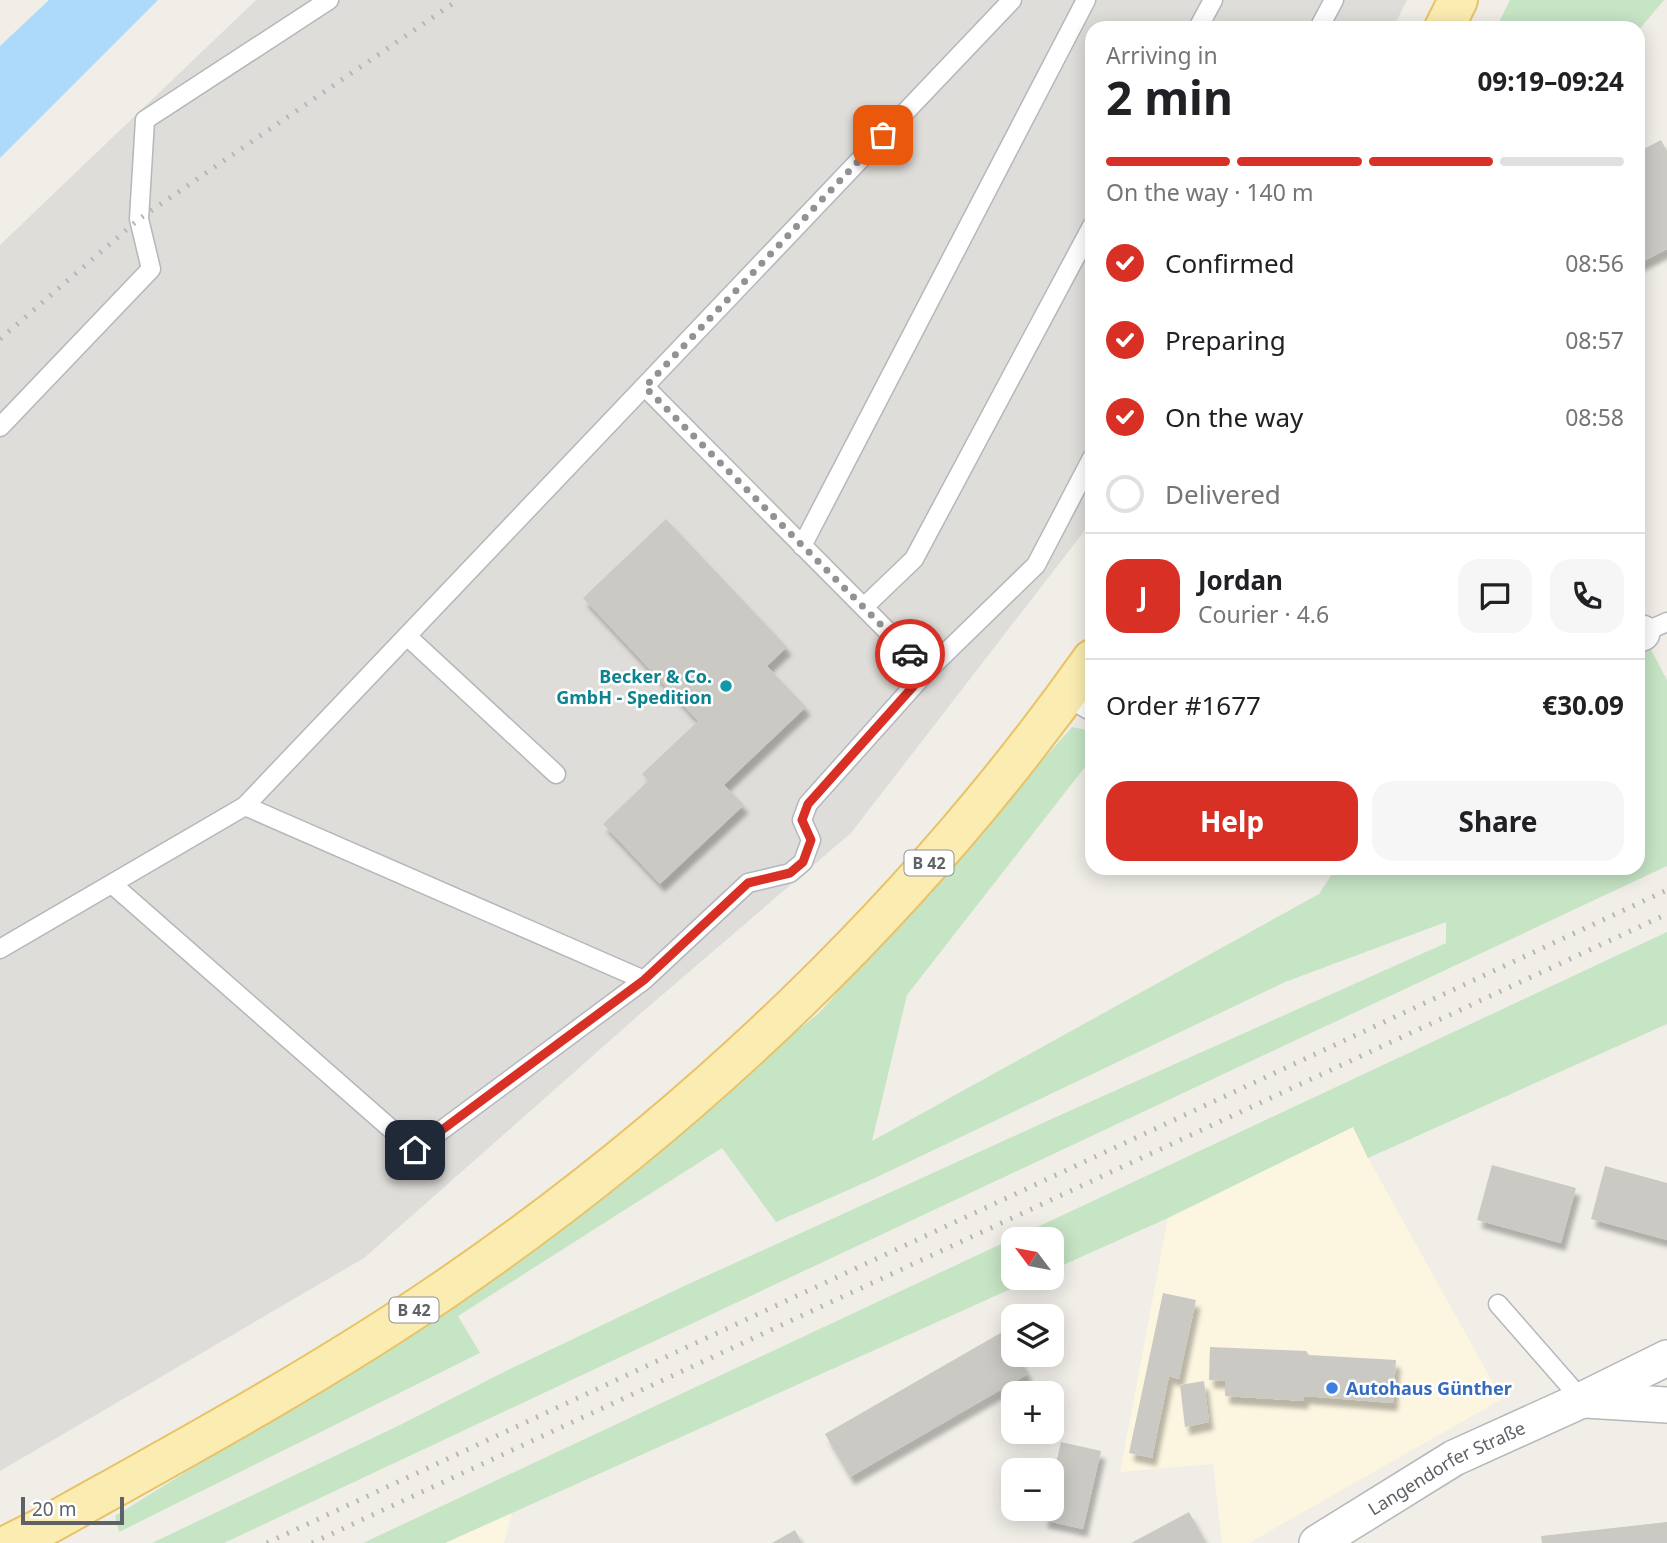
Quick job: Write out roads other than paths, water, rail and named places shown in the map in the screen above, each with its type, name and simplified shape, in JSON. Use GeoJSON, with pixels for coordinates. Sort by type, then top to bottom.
{"type":"FeatureCollection","features":[{"type":"Feature","properties":{"kind":"main road"},"geometry":{"type":"LineString","coordinates":[[1448,21],[1458,0]]}},
{"type":"Feature","properties":{"kind":"main road","name":"B 42"},"geometry":{"type":"LineString","coordinates":[[11,1543],[222,1427],[342,1357],[447,1288],[594,1179],[745,1050],[830,969],[954,834],[1085,683]]}},
{"type":"Feature","properties":{"kind":"street","name":"Langendorfer Straße"},"geometry":{"type":"LineString","coordinates":[[1317,1543],[1454,1458],[1667,1358]]}},
{"type":"Feature","properties":{"kind":"street","name":"Langendorfer Straße"},"geometry":{"type":"LineString","coordinates":[[1582,1400],[1667,1405]]}},
{"type":"Feature","properties":{"kind":"lane"},"geometry":{"type":"LineString","coordinates":[[0,427],[152,269],[139,219],[145,120],[329,0]]}},
{"type":"Feature","properties":{"kind":"lane"},"geometry":{"type":"LineString","coordinates":[[0,949],[245,806],[1012,0]]}},
{"type":"Feature","properties":{"kind":"lane"},"geometry":{"type":"LineString","coordinates":[[802,546],[1086,0]]}},
{"type":"Feature","properties":{"kind":"lane"},"geometry":{"type":"LineString","coordinates":[[1202,21],[1213,0]]}},
{"type":"Feature","properties":{"kind":"lane"},"geometry":{"type":"LineString","coordinates":[[1323,21],[1334,0]]}},
{"type":"Feature","properties":{"kind":"lane"},"geometry":{"type":"LineString","coordinates":[[863,607],[915,559],[1085,239]]}},
{"type":"Feature","properties":{"kind":"lane"},"geometry":{"type":"LineString","coordinates":[[645,387],[927,671]]}},
{"type":"Feature","properties":{"kind":"lane"},"geometry":{"type":"LineString","coordinates":[[111,884],[415,1150],[644,980],[748,883],[790,873],[803,862],[811,840],[802,820],[808,804],[927,671],[1036,565],[1085,471]]}},
{"type":"Feature","properties":{"kind":"lane"},"geometry":{"type":"LineString","coordinates":[[407,636],[556,774]]}},
{"type":"Feature","properties":{"kind":"lane"},"geometry":{"type":"LineString","coordinates":[[245,806],[644,980]]}},
{"type":"Feature","properties":{"kind":"lane"},"geometry":{"type":"LineString","coordinates":[[1498,1304],[1582,1400]]}},
{"type":"Feature","properties":{"kind":"water"},"geometry":{"type":"Polygon","coordinates":[[[49,0],[158,0],[0,158],[0,46],[49,0]]]}},
{"type":"Feature","properties":{"kind":"railway"},"geometry":{"type":"LineString","coordinates":[[0,339],[139,219],[458,0]]}},
{"type":"Feature","properties":{"kind":"railway"},"geometry":{"type":"LineString","coordinates":[[267,1543],[1667,890]]}},
{"type":"Feature","properties":{"kind":"railway"},"geometry":{"type":"LineString","coordinates":[[312,1543],[1667,914]]}},
{"type":"Feature","properties":{"kind":"place","name":"Becker & Co. GmbH - Spedition"},"geometry":{"type":"Point","coordinates":[726,686]}},
{"type":"Feature","properties":{"kind":"place","name":"Autohaus Günther"},"geometry":{"type":"Point","coordinates":[1332,1388]}}]}
